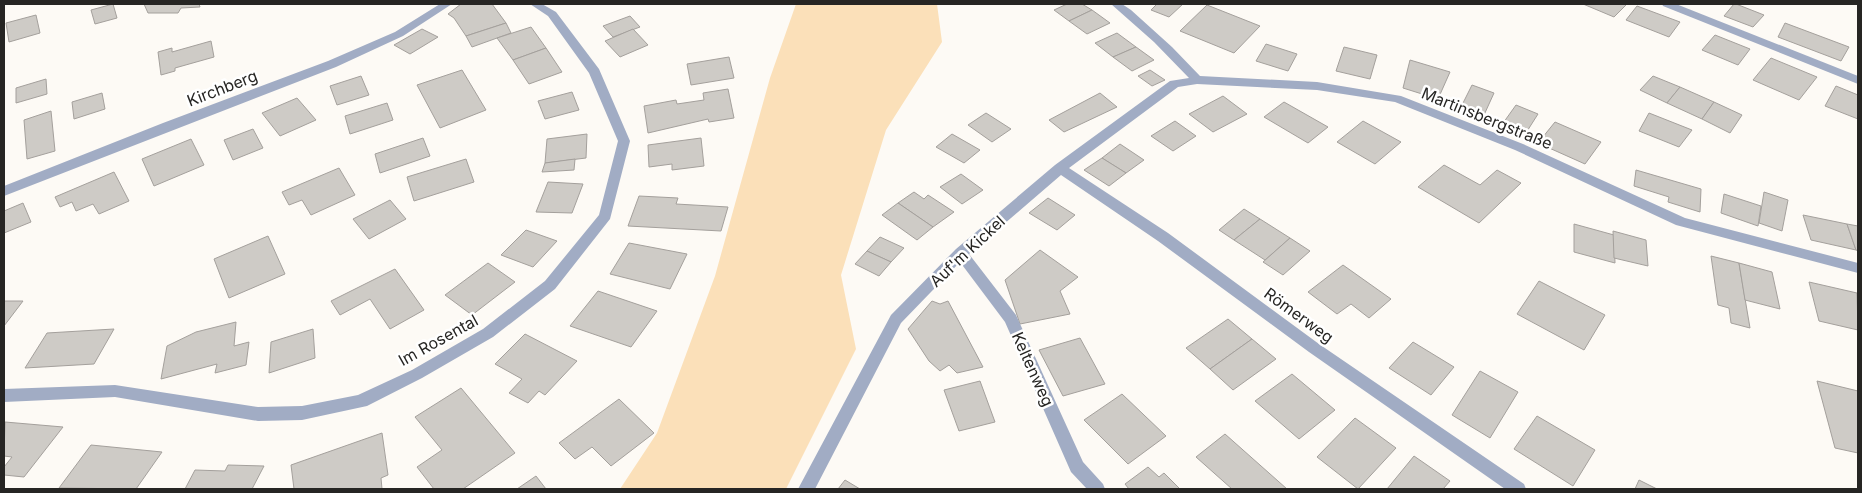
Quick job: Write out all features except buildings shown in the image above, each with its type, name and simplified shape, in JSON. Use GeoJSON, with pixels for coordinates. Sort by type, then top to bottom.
{"type":"FeatureCollection","features":[{"type":"Feature","properties":{"kind":"street","name":"Kirchberg"},"geometry":{"type":"LineString","coordinates":[[4,191],[184,119],[332,64],[399,34],[447,4]]}},
{"type":"Feature","properties":{"kind":"street","name":"Im Rosental"},"geometry":{"type":"LineString","coordinates":[[4,396],[115,391],[258,414],[302,413],[361,401],[416,374],[488,333],[550,285],[605,216],[624,141],[596,72],[552,14],[535,4]]}},
{"type":"Feature","properties":{"kind":"street"},"geometry":{"type":"LineString","coordinates":[[1116,4],[1150,30],[1197,80]]}},
{"type":"Feature","properties":{"kind":"street"},"geometry":{"type":"LineString","coordinates":[[1667,4],[1858,80]]}},
{"type":"Feature","properties":{"kind":"street","name":"Auf'm Kickel"},"geometry":{"type":"LineString","coordinates":[[806,489],[896,319],[962,253],[1060,168],[1174,84],[1197,80]]}},
{"type":"Feature","properties":{"kind":"street","name":"Martinsbergstraße"},"geometry":{"type":"LineString","coordinates":[[1197,80],[1317,86],[1397,99],[1518,147],[1682,222],[1858,268]]}},
{"type":"Feature","properties":{"kind":"street","name":"Römerweg"},"geometry":{"type":"LineString","coordinates":[[1060,168],[1162,237],[1314,348],[1518,489]]}},
{"type":"Feature","properties":{"kind":"street","name":"Keltenweg"},"geometry":{"type":"LineString","coordinates":[[962,253],[1011,319],[1077,467],[1098,489]]}},
{"type":"Feature","properties":{"kind":"shaded area"},"geometry":{"type":"Polygon","coordinates":[[[796,4],[937,4],[942,42],[886,130],[841,275],[856,349],[786,489],[620,489],[657,433],[715,276],[770,78],[796,4]]]}}]}
